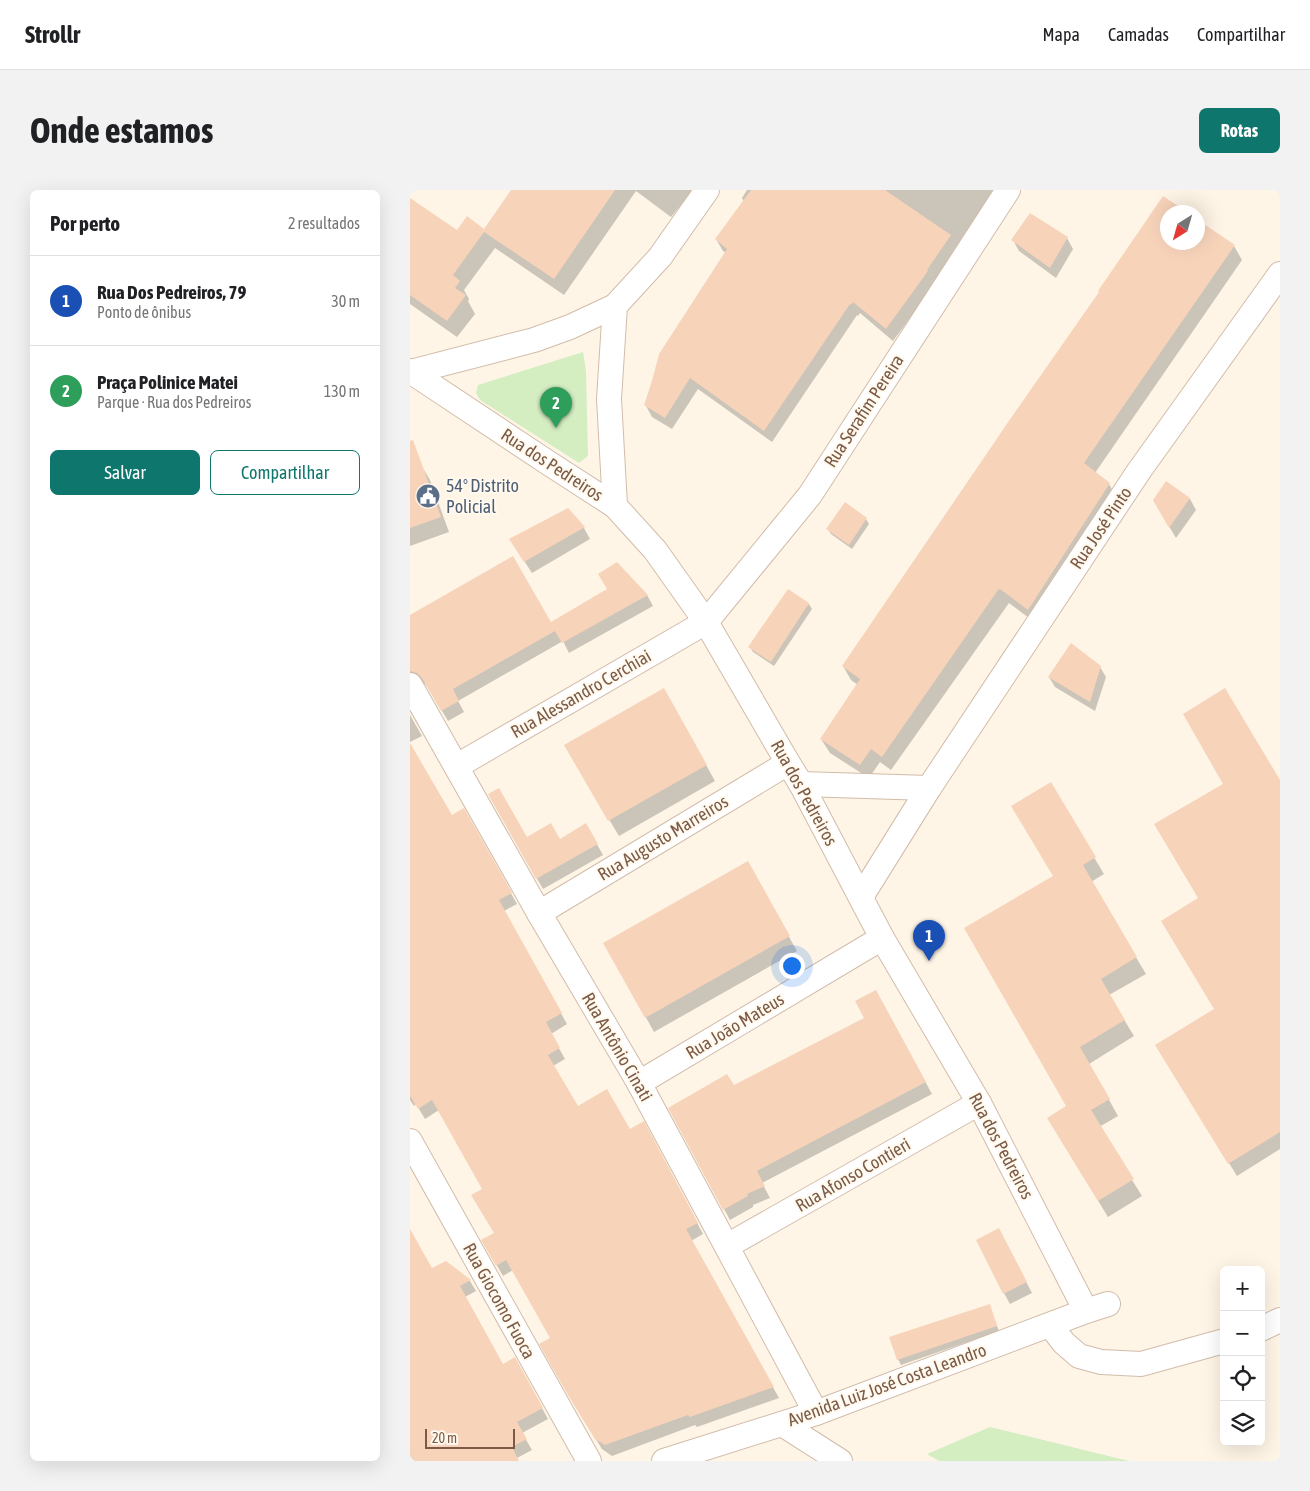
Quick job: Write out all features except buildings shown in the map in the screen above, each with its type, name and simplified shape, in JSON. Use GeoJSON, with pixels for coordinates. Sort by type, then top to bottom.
{"type":"FeatureCollection","features":[{"type":"Feature","properties":{"kind":"street"},"geometry":{"type":"LineString","coordinates":[[411,372],[534,340],[570,327],[615,306],[660,257],[707,190]]}},
{"type":"Feature","properties":{"kind":"street","name":"Rua Serafim Pereira"},"geometry":{"type":"LineString","coordinates":[[706,622],[810,495],[1008,190]]}},
{"type":"Feature","properties":{"kind":"street","name":"Rua José Pinto"},"geometry":{"type":"LineString","coordinates":[[861,896],[929,788],[1139,470],[1280,274]]}},
{"type":"Feature","properties":{"kind":"street"},"geometry":{"type":"LineString","coordinates":[[615,306],[609,398],[615,506]]}},
{"type":"Feature","properties":{"kind":"street","name":"Rua dos Pedreiros"},"geometry":{"type":"LineString","coordinates":[[411,372],[615,506],[655,550],[706,622],[801,784],[882,938],[979,1103],[1086,1311]]}},
{"type":"Feature","properties":{"kind":"street","name":"Rua Alessandro Cerchiai"},"geometry":{"type":"LineString","coordinates":[[457,766],[706,622]]}},
{"type":"Feature","properties":{"kind":"street","name":"Rua Antônio Cinati"},"geometry":{"type":"LineString","coordinates":[[410,685],[539,913],[639,1083],[816,1413]]}},
{"type":"Feature","properties":{"kind":"street","name":"Rua Augusto Marreiros"},"geometry":{"type":"LineString","coordinates":[[539,913],[788,763]]}},
{"type":"Feature","properties":{"kind":"street"},"geometry":{"type":"LineString","coordinates":[[801,784],[929,788]]}},
{"type":"Feature","properties":{"kind":"street","name":"Rua João Mateus"},"geometry":{"type":"LineString","coordinates":[[639,1083],[882,938]]}},
{"type":"Feature","properties":{"kind":"street","name":"Rua Afonso Contieri"},"geometry":{"type":"LineString","coordinates":[[727,1246],[979,1103]]}},
{"type":"Feature","properties":{"kind":"street","name":"Rua Giocomo Fuoca"},"geometry":{"type":"LineString","coordinates":[[410,1141],[589,1461]]}},
{"type":"Feature","properties":{"kind":"street","name":"Avenida Luiz José Costa Leandro"},"geometry":{"type":"LineString","coordinates":[[664,1461],[816,1413],[1108,1304]]}},
{"type":"Feature","properties":{"kind":"street"},"geometry":{"type":"LineString","coordinates":[[1265,1327],[1280,1320]]}},
{"type":"Feature","properties":{"kind":"street"},"geometry":{"type":"LineString","coordinates":[[1050,1325],[1064,1343],[1079,1356],[1100,1362],[1141,1364],[1220,1342]]}},
{"type":"Feature","properties":{"kind":"street"},"geometry":{"type":"LineString","coordinates":[[782,1424],[840,1461]]}},
{"type":"Feature","properties":{"kind":"green space"},"geometry":{"type":"Polygon","coordinates":[[[583,352],[586,371],[588,456],[579,463],[480,400],[476,393],[478,385],[583,352]]]}},
{"type":"Feature","properties":{"kind":"green space"},"geometry":{"type":"Polygon","coordinates":[[[990,1427],[1129,1461],[939,1461],[927,1454],[990,1427]]]}},
{"type":"Feature","properties":{"kind":"place","name":"Praça Polinice Matei"},"geometry":{"type":"Point","coordinates":[556,428]}},
{"type":"Feature","properties":{"kind":"place","name":"54° Distrito Policial"},"geometry":{"type":"Point","coordinates":[428,496]}},
{"type":"Feature","properties":{"kind":"place","name":"Rua Dos Pedreiros, 79"},"geometry":{"type":"Point","coordinates":[929,961]}}]}
